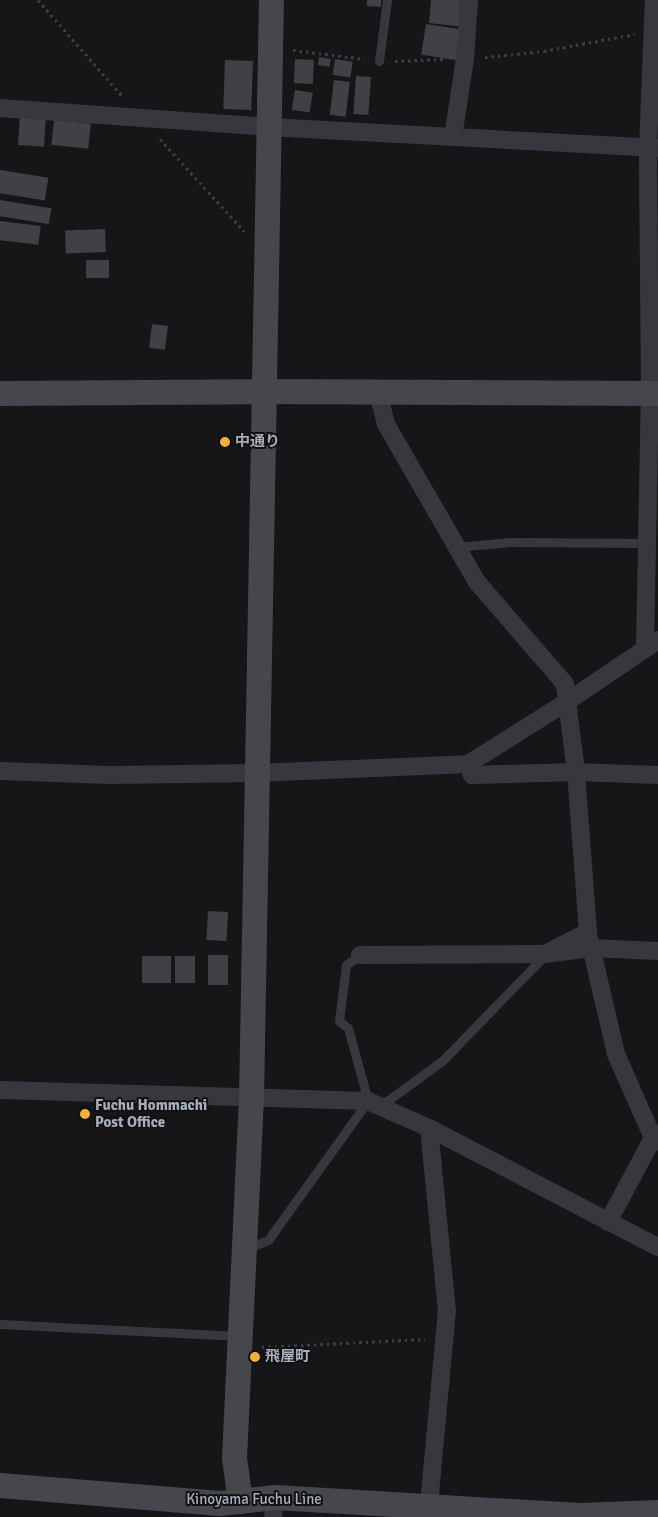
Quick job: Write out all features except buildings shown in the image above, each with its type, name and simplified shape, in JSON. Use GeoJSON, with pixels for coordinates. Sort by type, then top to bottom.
{"type":"FeatureCollection","features":[{"type":"Feature","properties":{"kind":"street"},"geometry":{"type":"LineString","coordinates":[[240,1502],[234,1458],[251,1099],[271,0]]}},
{"type":"Feature","properties":{"kind":"street"},"geometry":{"type":"LineString","coordinates":[[453,137],[465,59],[469,0]]}},
{"type":"Feature","properties":{"kind":"street"},"geometry":{"type":"LineString","coordinates":[[0,771],[110,775],[256,773],[468,764],[568,701],[652,644],[647,544],[654,393],[654,0]]}},
{"type":"Feature","properties":{"kind":"street"},"geometry":{"type":"LineString","coordinates":[[0,108],[269,127],[653,148]]}},
{"type":"Feature","properties":{"kind":"street"},"geometry":{"type":"LineString","coordinates":[[0,393],[264,391],[654,393]]}},
{"type":"Feature","properties":{"kind":"street"},"geometry":{"type":"LineString","coordinates":[[378,392],[386,424],[476,582],[565,684],[576,772],[589,940],[616,1054],[656,1140],[608,1222]]}},
{"type":"Feature","properties":{"kind":"street"},"geometry":{"type":"LineString","coordinates":[[468,764],[472,775],[576,772],[658,775]]}},
{"type":"Feature","properties":{"kind":"street"},"geometry":{"type":"LineString","coordinates":[[360,955],[545,954],[589,940],[658,951]]}},
{"type":"Feature","properties":{"kind":"street"},"geometry":{"type":"LineString","coordinates":[[0,1090],[374,1104],[429,1128],[658,1247]]}},
{"type":"Feature","properties":{"kind":"street"},"geometry":{"type":"LineString","coordinates":[[429,1128],[447,1310],[430,1492],[432,1512]]}},
{"type":"Feature","properties":{"kind":"street","name":"Kinoyama Fuchu Line"},"geometry":{"type":"LineString","coordinates":[[0,1485],[219,1503],[240,1502],[274,1507],[579,1516],[658,1512]]}},
{"type":"Feature","properties":{"kind":"lane"},"geometry":{"type":"LineString","coordinates":[[379,61],[387,0]]}},
{"type":"Feature","properties":{"kind":"lane"},"geometry":{"type":"LineString","coordinates":[[456,547],[511,542],[647,544]]}},
{"type":"Feature","properties":{"kind":"lane"},"geometry":{"type":"LineString","coordinates":[[243,1250],[268,1240],[374,1104],[442,1062],[545,954]]}},
{"type":"Feature","properties":{"kind":"lane"},"geometry":{"type":"LineString","coordinates":[[360,955],[346,965],[339,1021],[348,1028],[374,1104]]}},
{"type":"Feature","properties":{"kind":"lane"},"geometry":{"type":"LineString","coordinates":[[0,1324],[239,1342]]}},
{"type":"Feature","properties":{"kind":"path"},"geometry":{"type":"LineString","coordinates":[[239,1342],[444,1338]]}},
{"type":"Feature","properties":{"kind":"place","name":"中通り"},"geometry":{"type":"Point","coordinates":[225,442]}},
{"type":"Feature","properties":{"kind":"place","name":"Fuchu Hommachi Post Office"},"geometry":{"type":"Point","coordinates":[85,1114]}},
{"type":"Feature","properties":{"kind":"place","name":"飛屋町"},"geometry":{"type":"Point","coordinates":[255,1357]}}]}
